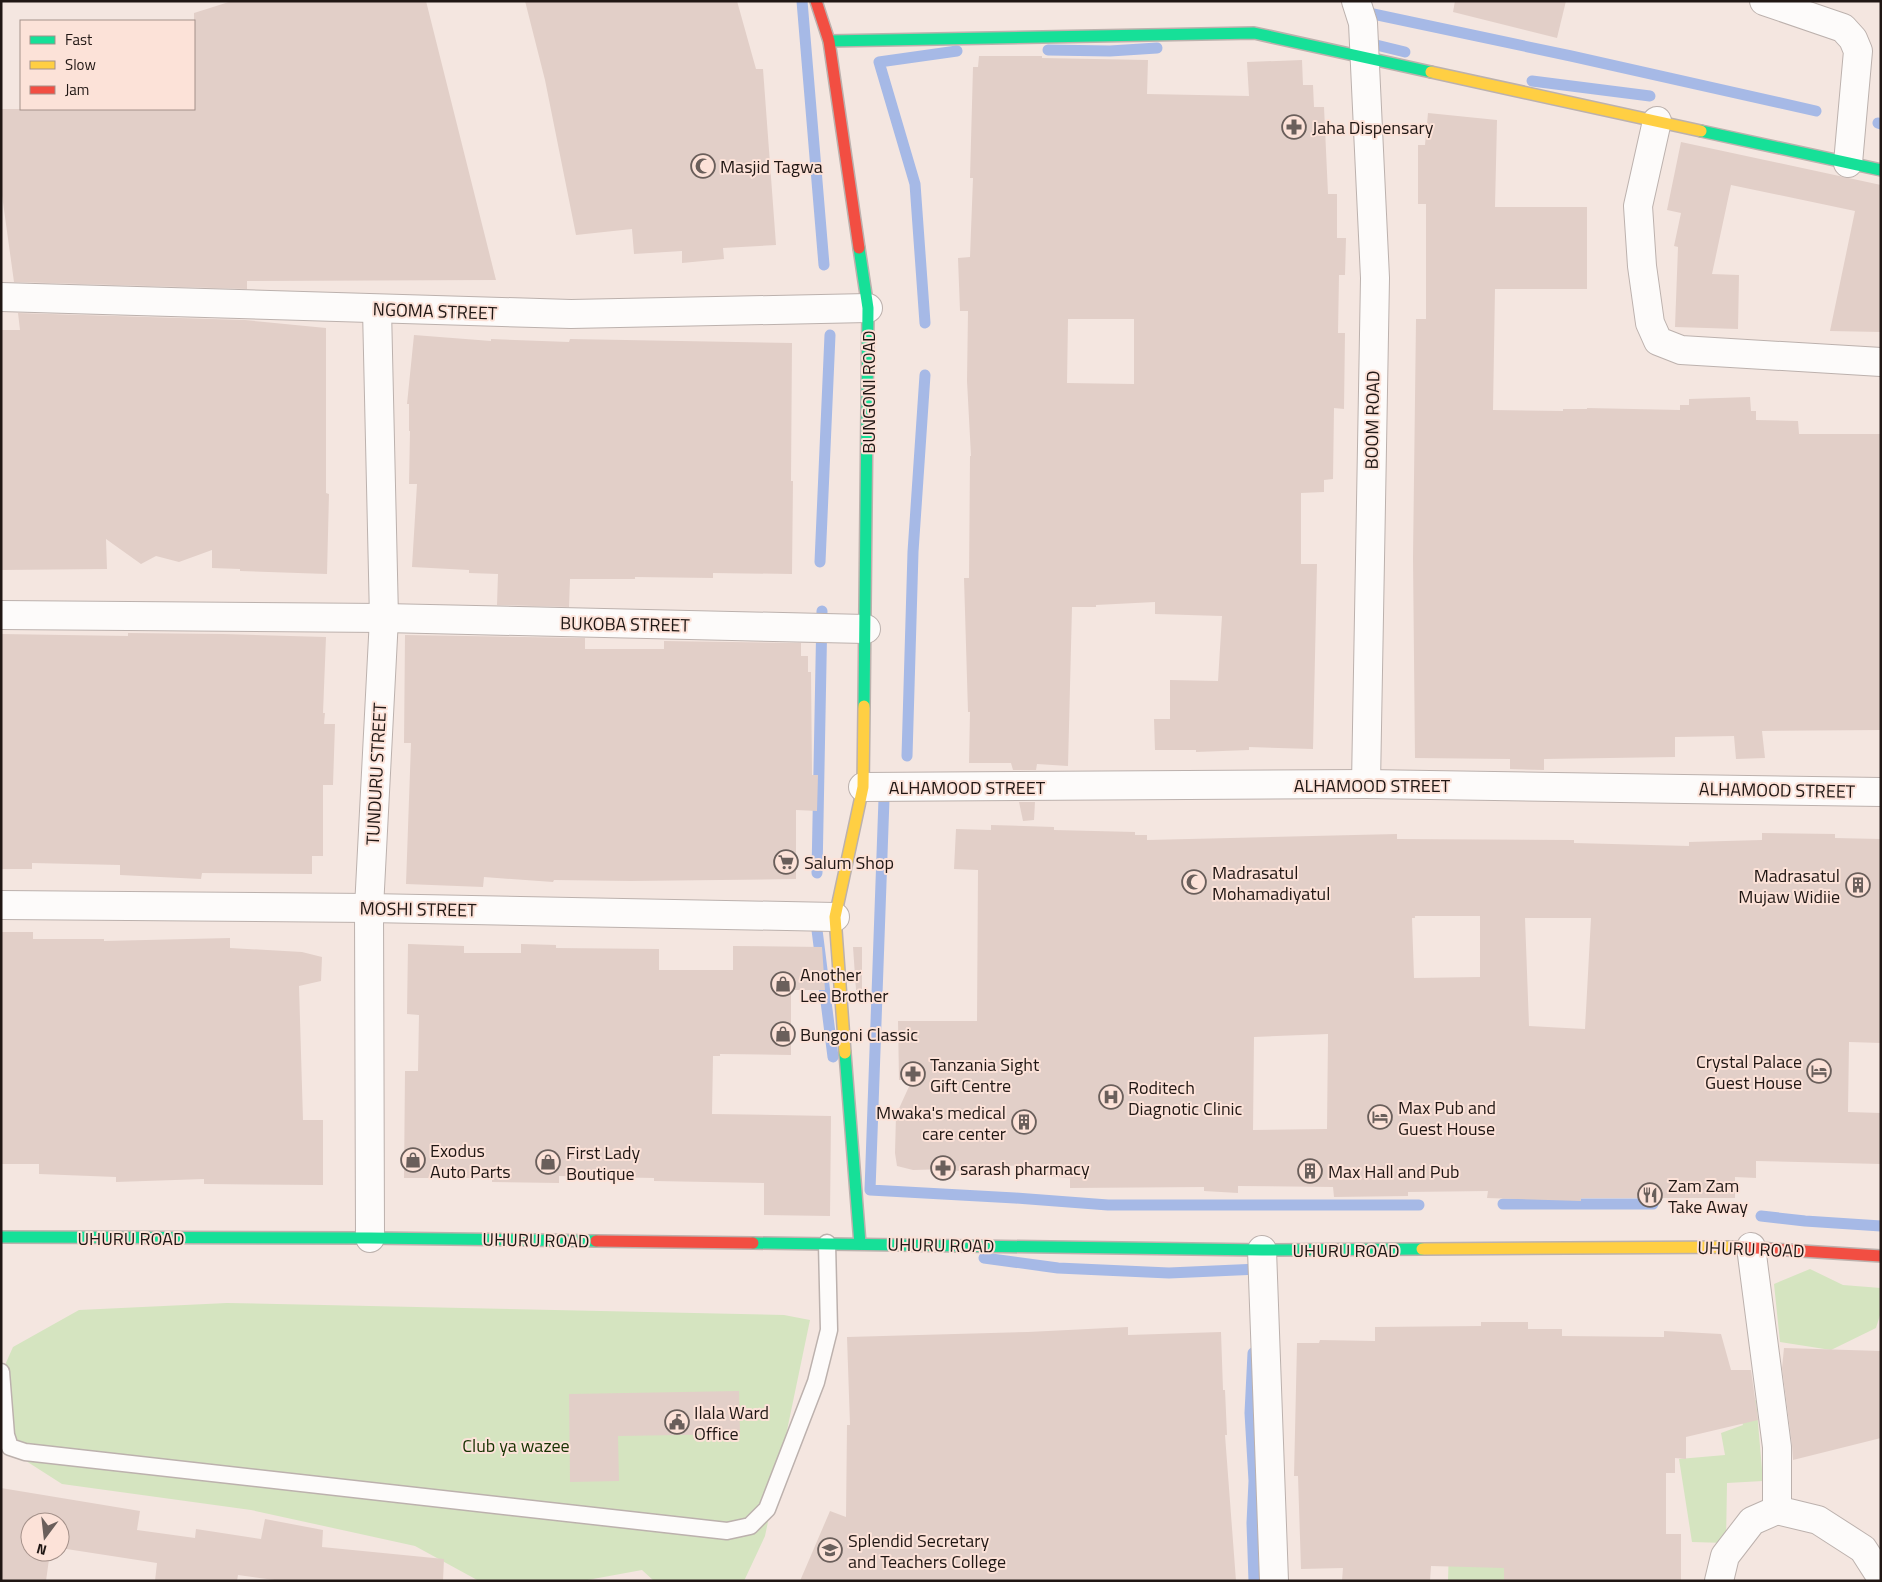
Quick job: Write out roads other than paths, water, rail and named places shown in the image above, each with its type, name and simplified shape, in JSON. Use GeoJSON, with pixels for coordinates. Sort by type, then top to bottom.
{"type":"FeatureCollection","features":[{"type":"Feature","properties":{"kind":"street","name":"BUNGONI ROAD"},"geometry":{"type":"LineString","coordinates":[[816,1],[829,41],[868,308],[863,787],[834,917],[860,1244]]}},
{"type":"Feature","properties":{"kind":"street","name":"BOOM ROAD"},"geometry":{"type":"LineString","coordinates":[[1356,1],[1363,23],[1375,278],[1366,784]]}},
{"type":"Feature","properties":{"kind":"street"},"geometry":{"type":"LineString","coordinates":[[1764,1],[1842,28],[1853,39],[1858,51],[1848,162]]}},
{"type":"Feature","properties":{"kind":"street"},"geometry":{"type":"LineString","coordinates":[[829,41],[1254,33],[1881,170]]}},
{"type":"Feature","properties":{"kind":"street"},"geometry":{"type":"LineString","coordinates":[[1657,121],[1638,206],[1642,266],[1650,322],[1658,342],[1681,350],[1881,362]]}},
{"type":"Feature","properties":{"kind":"street","name":"NGOMA STREET"},"geometry":{"type":"LineString","coordinates":[[1,296],[572,314],[868,308]]}},
{"type":"Feature","properties":{"kind":"street","name":"TUNDURU STREET"},"geometry":{"type":"LineString","coordinates":[[370,1238],[369,908],[384,618],[378,309]]}},
{"type":"Feature","properties":{"kind":"street","name":"BUKOBA STREET"},"geometry":{"type":"LineString","coordinates":[[1,615],[384,618],[866,629]]}},
{"type":"Feature","properties":{"kind":"street","name":"ALHAMOOD STREET"},"geometry":{"type":"LineString","coordinates":[[863,787],[1366,784],[1881,792]]}},
{"type":"Feature","properties":{"kind":"street","name":"MOSHI STREET"},"geometry":{"type":"LineString","coordinates":[[1,905],[369,908],[834,917]]}},
{"type":"Feature","properties":{"kind":"street","name":"UHURU ROAD"},"geometry":{"type":"LineString","coordinates":[[1,1237],[370,1238],[1262,1250],[1751,1247],[1881,1256]]}},
{"type":"Feature","properties":{"kind":"street"},"geometry":{"type":"LineString","coordinates":[[1751,1247],[1777,1447],[1777,1510]]}},
{"type":"Feature","properties":{"kind":"street"},"geometry":{"type":"LineString","coordinates":[[1262,1250],[1274,1581]]}},
{"type":"Feature","properties":{"kind":"street"},"geometry":{"type":"LineString","coordinates":[[1719,1581],[1725,1556],[1752,1521],[1777,1510],[1818,1520],[1848,1539],[1863,1549],[1881,1577]]}},
{"type":"Feature","properties":{"kind":"lane"},"geometry":{"type":"LineString","coordinates":[[1,1372],[6,1435],[10,1447],[25,1452],[727,1530],[750,1526],[767,1509],[816,1382],[829,1330],[827,1243]]}},
{"type":"Feature","properties":{"kind":"waterway"},"geometry":{"type":"LineString","coordinates":[[802,1],[824,265]]}},
{"type":"Feature","properties":{"kind":"waterway"},"geometry":{"type":"LineString","coordinates":[[1359,11],[1816,111]]}},
{"type":"Feature","properties":{"kind":"waterway"},"geometry":{"type":"LineString","coordinates":[[1364,42],[1405,52]]}},
{"type":"Feature","properties":{"kind":"waterway"},"geometry":{"type":"LineString","coordinates":[[1048,50],[1110,51],[1157,48]]}},
{"type":"Feature","properties":{"kind":"waterway"},"geometry":{"type":"LineString","coordinates":[[925,323],[915,184],[879,62],[957,51]]}},
{"type":"Feature","properties":{"kind":"waterway"},"geometry":{"type":"LineString","coordinates":[[1532,81],[1650,96]]}},
{"type":"Feature","properties":{"kind":"waterway"},"geometry":{"type":"LineString","coordinates":[[820,562],[830,335]]}},
{"type":"Feature","properties":{"kind":"waterway"},"geometry":{"type":"LineString","coordinates":[[907,756],[913,552],[925,375]]}},
{"type":"Feature","properties":{"kind":"waterway"},"geometry":{"type":"LineString","coordinates":[[817,873],[822,611]]}},
{"type":"Feature","properties":{"kind":"waterway"},"geometry":{"type":"LineString","coordinates":[[884,799],[870,1190],[1108,1205],[1419,1205]]}},
{"type":"Feature","properties":{"kind":"waterway"},"geometry":{"type":"LineString","coordinates":[[816,922],[833,1057]]}},
{"type":"Feature","properties":{"kind":"waterway"},"geometry":{"type":"LineString","coordinates":[[1503,1204],[1653,1204]]}},
{"type":"Feature","properties":{"kind":"waterway"},"geometry":{"type":"LineString","coordinates":[[1761,1216],[1881,1226]]}},
{"type":"Feature","properties":{"kind":"waterway"},"geometry":{"type":"LineString","coordinates":[[984,1258],[1058,1268],[1169,1273],[1259,1269],[1258,1274]]}},
{"type":"Feature","properties":{"kind":"waterway"},"geometry":{"type":"LineString","coordinates":[[1253,1353],[1250,1413],[1254,1481],[1252,1523],[1254,1581]]}},
{"type":"Feature","properties":{"kind":"place","name":"Jaha Dispensary"},"geometry":{"type":"Point","coordinates":[1294,127]}},
{"type":"Feature","properties":{"kind":"place","name":"Masjid Tagwa"},"geometry":{"type":"Point","coordinates":[703,166]}},
{"type":"Feature","properties":{"kind":"place","name":"Salum Shop"},"geometry":{"type":"Point","coordinates":[786,862]}},
{"type":"Feature","properties":{"kind":"place","name":"Madrasatul Mohamadiyatul"},"geometry":{"type":"Point","coordinates":[1194,882]}},
{"type":"Feature","properties":{"kind":"place","name":"Madrasatul Mujaw Widiie"},"geometry":{"type":"Point","coordinates":[1858,885]}},
{"type":"Feature","properties":{"kind":"place","name":"Another Lee Brother"},"geometry":{"type":"Point","coordinates":[783,984]}},
{"type":"Feature","properties":{"kind":"place","name":"Bungoni Classic"},"geometry":{"type":"Point","coordinates":[783,1034]}},
{"type":"Feature","properties":{"kind":"place","name":"Crystal Palace Guest House"},"geometry":{"type":"Point","coordinates":[1819,1071]}},
{"type":"Feature","properties":{"kind":"place","name":"Tanzania Sight Gift Centre"},"geometry":{"type":"Point","coordinates":[913,1074]}},
{"type":"Feature","properties":{"kind":"place","name":"Roditech Diagnotic Clinic"},"geometry":{"type":"Point","coordinates":[1111,1097]}},
{"type":"Feature","properties":{"kind":"place","name":"Max Pub and Guest House"},"geometry":{"type":"Point","coordinates":[1380,1117]}},
{"type":"Feature","properties":{"kind":"place","name":"Mwaka's medical care center"},"geometry":{"type":"Point","coordinates":[1024,1122]}},
{"type":"Feature","properties":{"kind":"place","name":"Exodus Auto Parts"},"geometry":{"type":"Point","coordinates":[413,1160]}},
{"type":"Feature","properties":{"kind":"place","name":"First Lady Boutique"},"geometry":{"type":"Point","coordinates":[548,1162]}},
{"type":"Feature","properties":{"kind":"place","name":"sarash pharmacy"},"geometry":{"type":"Point","coordinates":[943,1168]}},
{"type":"Feature","properties":{"kind":"place","name":"Max Hall and Pub"},"geometry":{"type":"Point","coordinates":[1310,1171]}},
{"type":"Feature","properties":{"kind":"place","name":"Zam Zam Take Away"},"geometry":{"type":"Point","coordinates":[1650,1195]}},
{"type":"Feature","properties":{"kind":"place","name":"Ilala Ward Office"},"geometry":{"type":"Point","coordinates":[677,1422]}},
{"type":"Feature","properties":{"kind":"place","name":"Splendid Secretary and Teachers College"},"geometry":{"type":"Point","coordinates":[830,1550]}},
{"type":"Feature","properties":{"kind":"park label","name":"Club ya wazee"},"geometry":{"type":"Point","coordinates":[516,1445]}}]}
